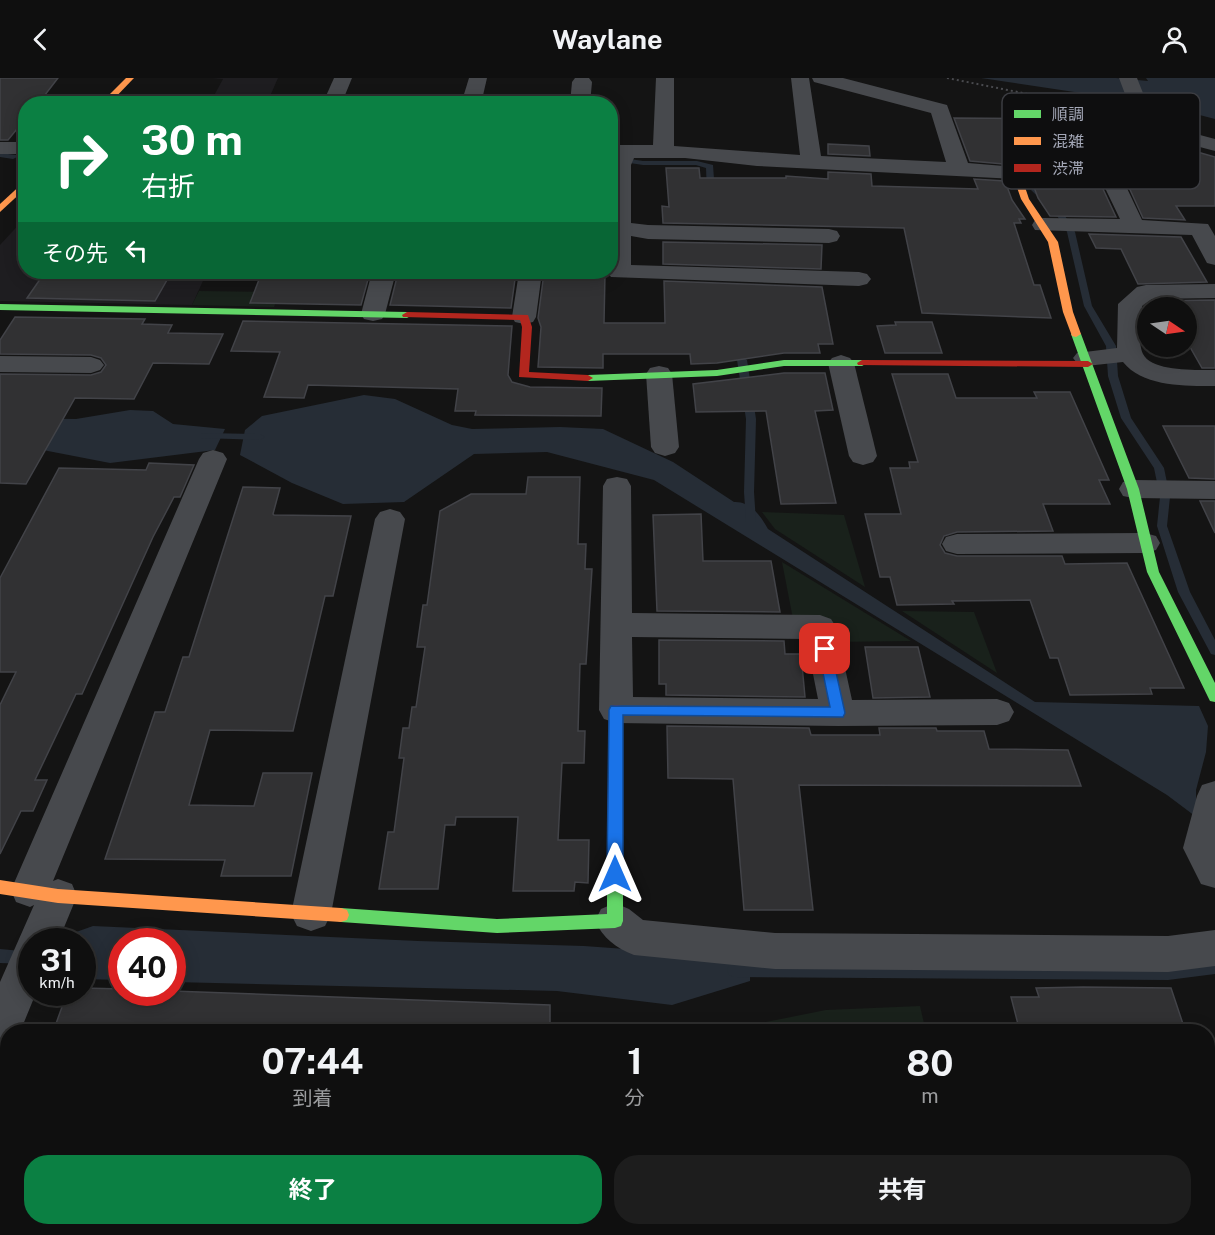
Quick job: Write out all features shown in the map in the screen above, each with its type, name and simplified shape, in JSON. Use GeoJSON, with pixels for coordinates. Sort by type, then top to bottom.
{"type":"FeatureCollection","features":[{"type":"Feature","properties":{"kind":"street"},"geometry":{"type":"LineString","coordinates":[[112,96],[130,78]]}},
{"type":"Feature","properties":{"kind":"street"},"geometry":{"type":"LineString","coordinates":[[336,96],[343,78]]}},
{"type":"Feature","properties":{"kind":"street"},"geometry":{"type":"LineString","coordinates":[[473,96],[478,78]]}},
{"type":"Feature","properties":{"kind":"street"},"geometry":{"type":"LineString","coordinates":[[665,78],[663,145],[668,152]]}},
{"type":"Feature","properties":{"kind":"street"},"geometry":{"type":"LineString","coordinates":[[800,78],[811,162]]}},
{"type":"Feature","properties":{"kind":"street"},"geometry":{"type":"LineString","coordinates":[[821,78],[940,109],[959,169]]}},
{"type":"Feature","properties":{"kind":"street"},"geometry":{"type":"LineString","coordinates":[[1128,78],[1134,93]]}},
{"type":"Feature","properties":{"kind":"street"},"geometry":{"type":"LineString","coordinates":[[581,96],[582,82]]}},
{"type":"Feature","properties":{"kind":"street"},"geometry":{"type":"LineString","coordinates":[[1200,141],[1215,145]]}},
{"type":"Feature","properties":{"kind":"street"},"geometry":{"type":"LineString","coordinates":[[0,148],[18,148]]}},
{"type":"Feature","properties":{"kind":"street"},"geometry":{"type":"LineString","coordinates":[[858,279],[619,272],[621,156],[668,152],[757,160],[1002,172]]}},
{"type":"Feature","properties":{"kind":"street"},"geometry":{"type":"LineString","coordinates":[[1022,189],[1025,199],[1058,225],[1200,229],[1215,258]]}},
{"type":"Feature","properties":{"kind":"street"},"geometry":{"type":"LineString","coordinates":[[1116,189],[1134,226]]}},
{"type":"Feature","properties":{"kind":"street"},"geometry":{"type":"LineString","coordinates":[[0,210],[18,191]]}},
{"type":"Feature","properties":{"kind":"street"},"geometry":{"type":"LineString","coordinates":[[1058,225],[1053,243],[1068,312],[1105,358],[1141,489],[1145,543],[1153,572],[1215,697]]}},
{"type":"Feature","properties":{"kind":"street"},"geometry":{"type":"LineString","coordinates":[[620,228],[648,231],[829,236]]}},
{"type":"Feature","properties":{"kind":"street"},"geometry":{"type":"LineString","coordinates":[[373,314],[382,279]]}},
{"type":"Feature","properties":{"kind":"street"},"geometry":{"type":"LineString","coordinates":[[529,279],[524,317],[527,327],[523,375],[530,377],[608,378],[717,373],[784,363],[1105,358],[1177,378],[1215,378]]}},
{"type":"Feature","properties":{"kind":"street"},"geometry":{"type":"LineString","coordinates":[[1105,358],[1130,304],[1146,292],[1215,291]]}},
{"type":"Feature","properties":{"kind":"street"},"geometry":{"type":"LineString","coordinates":[[0,307],[524,317]]}},
{"type":"Feature","properties":{"kind":"street"},"geometry":{"type":"LineString","coordinates":[[841,363],[863,456]]}},
{"type":"Feature","properties":{"kind":"street"},"geometry":{"type":"LineString","coordinates":[[0,364],[92,365]]}},
{"type":"Feature","properties":{"kind":"street"},"geometry":{"type":"LineString","coordinates":[[659,374],[665,447]]}},
{"type":"Feature","properties":{"kind":"street"},"geometry":{"type":"LineString","coordinates":[[2,1024],[31,926],[213,459]]}},
{"type":"Feature","properties":{"kind":"street"},"geometry":{"type":"LineString","coordinates":[[615,921],[617,486]]}},
{"type":"Feature","properties":{"kind":"street"},"geometry":{"type":"LineString","coordinates":[[1141,489],[1215,490]]}},
{"type":"Feature","properties":{"kind":"street"},"geometry":{"type":"LineString","coordinates":[[310,914],[390,519]]}},
{"type":"Feature","properties":{"kind":"street"},"geometry":{"type":"LineString","coordinates":[[957,544],[1145,543]]}},
{"type":"Feature","properties":{"kind":"street"},"geometry":{"type":"LineString","coordinates":[[616,626],[820,627],[838,713]]}},
{"type":"Feature","properties":{"kind":"street"},"geometry":{"type":"LineString","coordinates":[[616,710],[838,713],[997,711]]}},
{"type":"Feature","properties":{"kind":"street"},"geometry":{"type":"LineString","coordinates":[[1211,812],[1202,848],[1215,872]]}},
{"type":"Feature","properties":{"kind":"street"},"geometry":{"type":"LineString","coordinates":[[31,926],[310,914],[497,926],[615,921],[634,937],[775,951],[1168,954],[1215,948]]}},
{"type":"Feature","properties":{"kind":"path"},"geometry":{"type":"LineString","coordinates":[[947,78],[1023,93]]}},
{"type":"Feature","properties":{"kind":"shaded area"},"geometry":{"type":"Polygon","coordinates":[[[212,78],[278,78],[270,96],[214,96],[223,79],[212,78]]]}},
{"type":"Feature","properties":{"kind":"shaded area"},"geometry":{"type":"Polygon","coordinates":[[[981,78],[1116,78],[1148,81],[1146,78],[1215,78],[1215,119],[1200,115],[1200,93],[1081,93],[981,78]]]}},
{"type":"Feature","properties":{"kind":"shaded area"},"geometry":{"type":"Polygon","coordinates":[[[18,226],[18,279],[204,279],[192,305],[0,301],[0,245],[18,226]]]}},
{"type":"Feature","properties":{"kind":"shaded area"},"geometry":{"type":"Polygon","coordinates":[[[199,291],[280,292],[274,307],[192,305],[199,291]]]}},
{"type":"Feature","properties":{"kind":"shaded area"},"geometry":{"type":"Polygon","coordinates":[[[364,395],[395,399],[452,425],[472,429],[560,427],[603,429],[673,462],[734,502],[750,507],[768,529],[1035,702],[1199,706],[1208,726],[1206,752],[1196,790],[1196,801],[1215,831],[1167,795],[654,480],[547,452],[474,454],[404,502],[343,504],[292,483],[240,455],[245,430],[262,416],[364,395]]]}},
{"type":"Feature","properties":{"kind":"shaded area"},"geometry":{"type":"Polygon","coordinates":[[[130,410],[153,411],[173,424],[225,429],[215,450],[110,463],[17,445],[0,418],[76,419],[130,410]]]}},
{"type":"Feature","properties":{"kind":"shaded area"},"geometry":{"type":"Polygon","coordinates":[[[762,512],[844,515],[865,587],[775,529],[762,512]]]}},
{"type":"Feature","properties":{"kind":"shaded area"},"geometry":{"type":"Polygon","coordinates":[[[782,562],[911,641],[833,642],[793,619],[782,562]]]}},
{"type":"Feature","properties":{"kind":"shaded area"},"geometry":{"type":"Polygon","coordinates":[[[902,611],[974,612],[997,673],[902,611]]]}},
{"type":"Feature","properties":{"kind":"shaded area"},"geometry":{"type":"Polygon","coordinates":[[[93,926],[136,928],[108,928],[108,980],[96,979],[96,928],[87,928],[93,926]]]}},
{"type":"Feature","properties":{"kind":"shaded area"},"geometry":{"type":"Polygon","coordinates":[[[186,930],[584,946],[750,958],[750,981],[672,1005],[557,991],[186,982],[186,930]]]}},
{"type":"Feature","properties":{"kind":"shaded area"},"geometry":{"type":"Polygon","coordinates":[[[920,1006],[924,1024],[756,1024],[826,1010],[920,1006]]]}},
{"type":"Feature","properties":{"kind":"building"},"geometry":{"type":"Polygon","coordinates":[[[0,78],[58,78],[44,96],[18,96],[18,128],[8,140],[0,140],[0,78]]]}},
{"type":"Feature","properties":{"kind":"building"},"geometry":{"type":"Polygon","coordinates":[[[954,118],[1002,118],[1002,164],[970,161],[954,118]]]}},
{"type":"Feature","properties":{"kind":"building"},"geometry":{"type":"Polygon","coordinates":[[[828,144],[869,146],[870,156],[828,154],[828,144]]]}},
{"type":"Feature","properties":{"kind":"building"},"geometry":{"type":"Polygon","coordinates":[[[1200,153],[1215,157],[1215,206],[1176,206],[1185,220],[1143,218],[1130,189],[1200,189],[1200,153]]]}},
{"type":"Feature","properties":{"kind":"building"},"geometry":{"type":"Polygon","coordinates":[[[666,168],[699,168],[700,178],[786,178],[786,176],[828,179],[828,172],[871,174],[872,186],[978,189],[974,179],[1002,181],[1002,189],[1008,189],[1012,200],[1025,219],[1019,219],[1021,223],[1014,223],[1034,285],[1040,285],[1051,318],[922,313],[904,228],[663,223],[662,206],[669,207],[666,168]]]}},
{"type":"Feature","properties":{"kind":"building"},"geometry":{"type":"Polygon","coordinates":[[[1035,189],[1103,189],[1116,217],[1050,216],[1035,189]]]}},
{"type":"Feature","properties":{"kind":"building"},"geometry":{"type":"Polygon","coordinates":[[[1089,234],[1181,237],[1207,282],[1138,284],[1121,249],[1096,248],[1089,234]]]}},
{"type":"Feature","properties":{"kind":"building"},"geometry":{"type":"Polygon","coordinates":[[[663,242],[822,245],[821,269],[663,264],[663,242]]]}},
{"type":"Feature","properties":{"kind":"building"},"geometry":{"type":"Polygon","coordinates":[[[40,279],[167,280],[155,301],[27,298],[40,279]]]}},
{"type":"Feature","properties":{"kind":"building"},"geometry":{"type":"Polygon","coordinates":[[[259,279],[368,279],[361,305],[250,303],[259,279]]]}},
{"type":"Feature","properties":{"kind":"building"},"geometry":{"type":"Polygon","coordinates":[[[396,279],[515,279],[511,308],[390,305],[396,279]]]}},
{"type":"Feature","properties":{"kind":"building"},"geometry":{"type":"Polygon","coordinates":[[[543,279],[605,279],[604,323],[665,323],[664,281],[822,287],[833,344],[818,344],[820,353],[784,353],[717,363],[691,364],[690,354],[603,354],[603,368],[538,367],[541,327],[538,318],[543,279]]]}},
{"type":"Feature","properties":{"kind":"building"},"geometry":{"type":"Polygon","coordinates":[[[1197,300],[1215,300],[1215,368],[1202,368],[1196,357],[1197,300]]]}},
{"type":"Feature","properties":{"kind":"building"},"geometry":{"type":"Polygon","coordinates":[[[15,317],[145,319],[142,324],[172,325],[168,333],[223,334],[209,364],[153,363],[134,399],[75,398],[26,484],[0,483],[0,374],[91,375],[101,372],[106,365],[101,358],[91,355],[0,354],[0,340],[15,317]]]}},
{"type":"Feature","properties":{"kind":"building"},"geometry":{"type":"Polygon","coordinates":[[[243,321],[512,326],[508,375],[512,382],[530,387],[602,388],[601,416],[475,415],[476,411],[455,411],[458,389],[308,385],[304,398],[264,397],[280,352],[231,351],[243,321]]]}},
{"type":"Feature","properties":{"kind":"building"},"geometry":{"type":"Polygon","coordinates":[[[895,322],[932,322],[942,353],[885,353],[877,326],[896,325],[895,322]]]}},
{"type":"Feature","properties":{"kind":"building"},"geometry":{"type":"Polygon","coordinates":[[[784,373],[825,373],[833,410],[815,411],[836,503],[781,504],[766,411],[696,412],[693,384],[784,373]]]}},
{"type":"Feature","properties":{"kind":"building"},"geometry":{"type":"Polygon","coordinates":[[[892,374],[948,374],[956,398],[1037,398],[1034,392],[1070,392],[1109,480],[1099,480],[1110,504],[1043,504],[1053,531],[957,532],[944,536],[940,545],[945,553],[957,556],[1062,556],[1065,564],[1127,563],[1184,688],[1150,688],[1152,694],[1070,695],[1058,658],[1050,658],[1030,600],[952,601],[954,604],[897,605],[890,577],[880,577],[865,514],[901,514],[890,468],[910,468],[909,462],[918,462],[892,374]]]}},
{"type":"Feature","properties":{"kind":"building"},"geometry":{"type":"Polygon","coordinates":[[[1163,426],[1215,426],[1215,479],[1189,478],[1163,426]]]}},
{"type":"Feature","properties":{"kind":"building"},"geometry":{"type":"Polygon","coordinates":[[[149,463],[194,465],[180,497],[174,497],[153,537],[82,694],[76,694],[35,780],[47,780],[33,811],[21,811],[0,854],[0,705],[16,672],[0,672],[0,578],[59,468],[146,470],[149,463]]]}},
{"type":"Feature","properties":{"kind":"building"},"geometry":{"type":"Polygon","coordinates":[[[528,477],[580,477],[578,544],[586,544],[585,569],[592,569],[586,664],[580,664],[578,731],[585,731],[584,763],[562,763],[558,840],[589,840],[588,883],[575,882],[574,891],[513,891],[518,817],[456,817],[455,825],[445,825],[438,889],[379,889],[388,832],[394,832],[404,758],[399,758],[403,728],[409,728],[412,707],[416,707],[425,647],[417,647],[423,605],[427,605],[440,511],[471,494],[526,494],[528,477]]]}},
{"type":"Feature","properties":{"kind":"building"},"geometry":{"type":"Polygon","coordinates":[[[243,487],[280,488],[274,515],[351,516],[333,596],[325,596],[293,731],[210,730],[189,805],[254,806],[263,773],[312,773],[291,876],[221,876],[225,860],[105,859],[155,712],[165,712],[183,657],[189,657],[243,487]]]}},
{"type":"Feature","properties":{"kind":"building"},"geometry":{"type":"Polygon","coordinates":[[[1200,501],[1215,501],[1215,533],[1200,501]]]}},
{"type":"Feature","properties":{"kind":"building"},"geometry":{"type":"Polygon","coordinates":[[[701,514],[703,561],[771,561],[780,612],[657,611],[653,515],[701,514]]]}},
{"type":"Feature","properties":{"kind":"building"},"geometry":{"type":"Polygon","coordinates":[[[659,640],[784,641],[785,654],[801,654],[805,697],[666,695],[666,684],[659,684],[659,640]]]}},
{"type":"Feature","properties":{"kind":"building"},"geometry":{"type":"Polygon","coordinates":[[[865,647],[918,647],[930,697],[873,698],[865,647]]]}},
{"type":"Feature","properties":{"kind":"building"},"geometry":{"type":"Polygon","coordinates":[[[667,726],[809,728],[811,735],[880,735],[879,728],[984,731],[989,749],[1068,750],[1081,786],[799,785],[813,910],[744,910],[733,779],[668,778],[667,726]]]}},
{"type":"Feature","properties":{"kind":"building"},"geometry":{"type":"Polygon","coordinates":[[[96,988],[108,989],[108,1006],[186,1006],[186,992],[550,1005],[550,1024],[56,1024],[62,1006],[96,1006],[96,988]]]}},
{"type":"Feature","properties":{"kind":"building"},"geometry":{"type":"Polygon","coordinates":[[[1036,988],[1171,988],[1183,1024],[1018,1024],[1011,997],[1039,997],[1036,988]]]}},
{"type":"Feature","properties":{"kind":"waterway"},"geometry":{"type":"LineString","coordinates":[[0,155],[13,157]]}},
{"type":"Feature","properties":{"kind":"waterway"},"geometry":{"type":"LineString","coordinates":[[618,159],[643,163],[697,163],[710,167],[711,193]]}},
{"type":"Feature","properties":{"kind":"waterway"},"geometry":{"type":"LineString","coordinates":[[1037,189],[1035,190],[1059,213],[1071,232],[1088,306],[1111,346],[1113,376],[1126,418],[1159,468],[1165,497],[1162,526],[1184,592],[1215,651]]}},
{"type":"Feature","properties":{"kind":"waterway"},"geometry":{"type":"LineString","coordinates":[[742,360],[751,419],[749,492],[751,522]]}},
{"type":"Feature","properties":{"kind":"waterway"},"geometry":{"type":"LineString","coordinates":[[205,436],[260,437]]}},
{"type":"Feature","properties":{"kind":"waterway"},"geometry":{"type":"LineString","coordinates":[[0,956],[18,957]]}},
{"type":"Feature","properties":{"kind":"waterway"},"geometry":{"type":"LineString","coordinates":[[734,970],[1168,973],[1215,967]]}},
{"type":"Feature","properties":{"kind":"traffic: fast"},"geometry":{"type":"LineString","coordinates":[[0,307],[407,315]]}},
{"type":"Feature","properties":{"kind":"traffic: fast"},"geometry":{"type":"LineString","coordinates":[[1076,334],[1133,489],[1153,572],[1215,697]]}},
{"type":"Feature","properties":{"kind":"traffic: fast"},"geometry":{"type":"LineString","coordinates":[[588,378],[717,373],[784,363],[862,363]]}},
{"type":"Feature","properties":{"kind":"traffic: fast"},"geometry":{"type":"LineString","coordinates":[[341,915],[497,926],[615,921],[615,864]]}},
{"type":"Feature","properties":{"kind":"traffic: slow"},"geometry":{"type":"LineString","coordinates":[[112,96],[130,78]]}},
{"type":"Feature","properties":{"kind":"traffic: slow"},"geometry":{"type":"LineString","coordinates":[[1022,189],[1025,199],[1053,242],[1068,312],[1076,334]]}},
{"type":"Feature","properties":{"kind":"traffic: slow"},"geometry":{"type":"LineString","coordinates":[[0,209],[18,191]]}},
{"type":"Feature","properties":{"kind":"traffic: slow"},"geometry":{"type":"LineString","coordinates":[[0,887],[58,896],[341,915]]}},
{"type":"Feature","properties":{"kind":"traffic: jam"},"geometry":{"type":"LineString","coordinates":[[407,315],[524,317],[527,327],[523,375],[588,378]]}},
{"type":"Feature","properties":{"kind":"traffic: jam"},"geometry":{"type":"LineString","coordinates":[[862,363],[1088,364]]}},
{"type":"Feature","properties":{"kind":"traffic: jam"},"geometry":{"type":"LineString","coordinates":[[615,864],[616,710]]}},
{"type":"Feature","properties":{"kind":"route"},"geometry":{"type":"LineString","coordinates":[[615,874],[616,710],[838,713],[825,649]]}}]}
